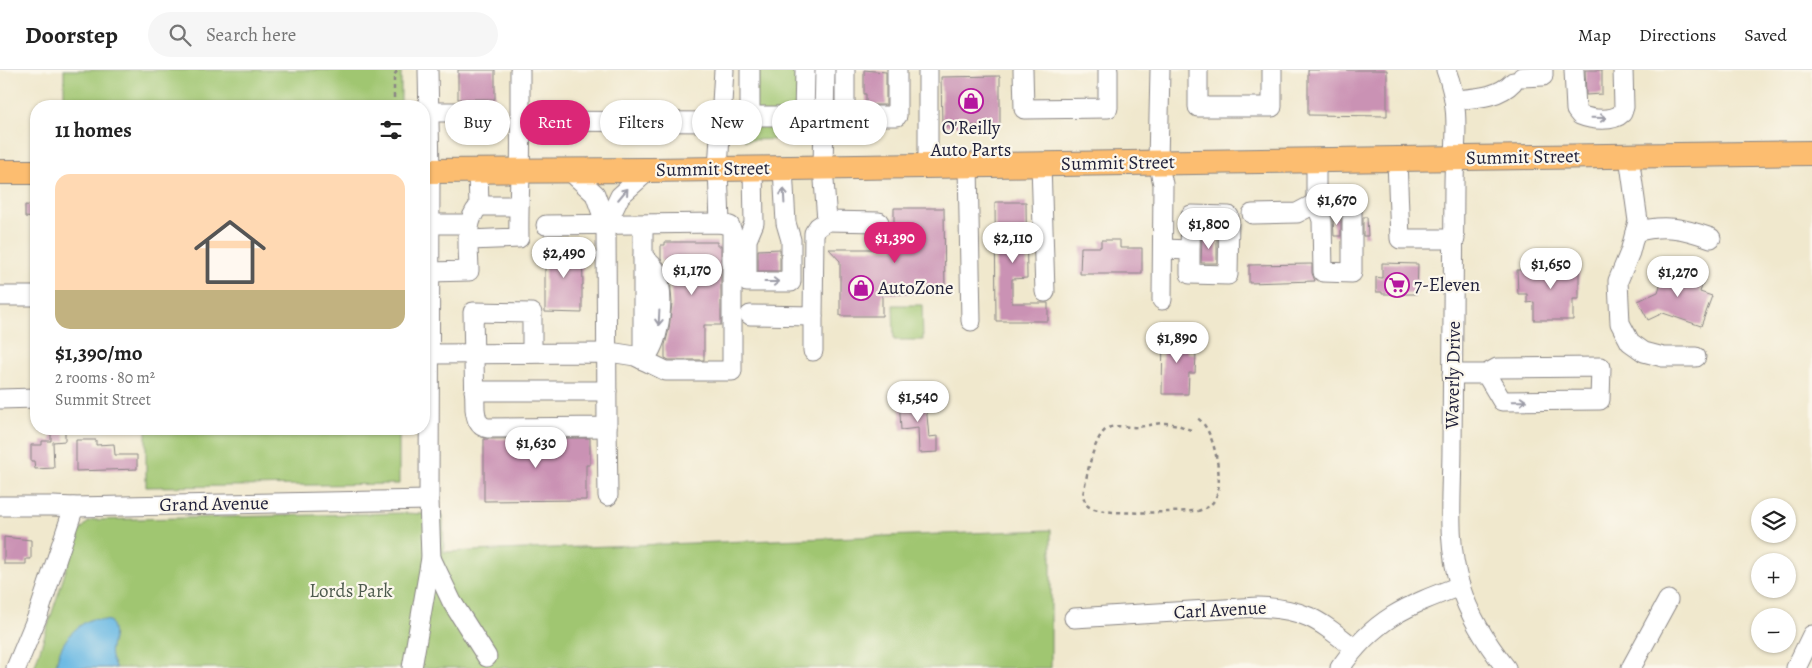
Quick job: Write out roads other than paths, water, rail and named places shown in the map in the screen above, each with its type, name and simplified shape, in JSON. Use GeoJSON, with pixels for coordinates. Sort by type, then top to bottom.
{"type":"FeatureCollection","features":[{"type":"Feature","properties":{"kind":"main road","name":"Summit Street"},"geometry":{"type":"LineString","coordinates":[[430,171],[753,169],[968,164],[1397,160],[1812,153]]}},
{"type":"Feature","properties":{"kind":"main road"},"geometry":{"type":"LineString","coordinates":[[0,172],[30,172]]}},
{"type":"Feature","properties":{"kind":"street"},"geometry":{"type":"LineString","coordinates":[[428,70],[429,100]]}},
{"type":"Feature","properties":{"kind":"street"},"geometry":{"type":"LineString","coordinates":[[520,70],[520,100]]}},
{"type":"Feature","properties":{"kind":"street"},"geometry":{"type":"LineString","coordinates":[[723,100],[724,70]]}},
{"type":"Feature","properties":{"kind":"street"},"geometry":{"type":"LineString","coordinates":[[750,70],[750,100]]}},
{"type":"Feature","properties":{"kind":"street"},"geometry":{"type":"LineString","coordinates":[[753,100],[757,93],[757,70]]}},
{"type":"Feature","properties":{"kind":"street"},"geometry":{"type":"LineString","coordinates":[[804,100],[805,70]]}},
{"type":"Feature","properties":{"kind":"street"},"geometry":{"type":"LineString","coordinates":[[825,100],[826,70]]}},
{"type":"Feature","properties":{"kind":"street"},"geometry":{"type":"LineString","coordinates":[[845,70],[845,100]]}},
{"type":"Feature","properties":{"kind":"street"},"geometry":{"type":"LineString","coordinates":[[887,116],[897,116],[897,70]]}},
{"type":"Feature","properties":{"kind":"street"},"geometry":{"type":"LineString","coordinates":[[928,70],[928,165]]}},
{"type":"Feature","properties":{"kind":"street"},"geometry":{"type":"LineString","coordinates":[[1023,70],[1024,108],[1108,108],[1108,70]]}},
{"type":"Feature","properties":{"kind":"street"},"geometry":{"type":"LineString","coordinates":[[1160,70],[1158,162],[1163,184],[1162,300]]}},
{"type":"Feature","properties":{"kind":"street"},"geometry":{"type":"LineString","coordinates":[[1198,70],[1198,107],[1272,107],[1272,70]]}},
{"type":"Feature","properties":{"kind":"street","name":"Waverly Drive"},"geometry":{"type":"LineString","coordinates":[[1446,70],[1454,100],[1457,127],[1454,158],[1455,239],[1451,526],[1460,586],[1478,628],[1506,668]]}},
{"type":"Feature","properties":{"kind":"street"},"geometry":{"type":"LineString","coordinates":[[1454,100],[1481,98],[1497,94],[1517,79],[1543,76],[1543,70]]}},
{"type":"Feature","properties":{"kind":"street"},"geometry":{"type":"LineString","coordinates":[[1574,70],[1576,110],[1580,115],[1598,118],[1615,118],[1621,115],[1624,106],[1623,70]]}},
{"type":"Feature","properties":{"kind":"street"},"geometry":{"type":"LineString","coordinates":[[430,112],[445,112]]}},
{"type":"Feature","properties":{"kind":"street"},"geometry":{"type":"LineString","coordinates":[[590,121],[692,122]]}},
{"type":"Feature","properties":{"kind":"street"},"geometry":{"type":"LineString","coordinates":[[430,224],[469,232],[519,238],[518,206],[521,171],[520,145]]}},
{"type":"Feature","properties":{"kind":"street"},"geometry":{"type":"LineString","coordinates":[[720,145],[718,169],[720,224]]}},
{"type":"Feature","properties":{"kind":"street"},"geometry":{"type":"LineString","coordinates":[[824,145],[823,167],[827,221]]}},
{"type":"Feature","properties":{"kind":"street"},"geometry":{"type":"LineString","coordinates":[[1629,156],[1638,221],[1630,252],[1618,281],[1620,323],[1630,342],[1644,352],[1663,357],[1696,357]]}},
{"type":"Feature","properties":{"kind":"street"},"geometry":{"type":"LineString","coordinates":[[1252,214],[1297,213],[1316,203],[1344,204],[1350,207],[1352,211],[1352,273],[1323,272],[1322,220],[1316,203],[1316,160]]}},
{"type":"Feature","properties":{"kind":"street"},"geometry":{"type":"LineString","coordinates":[[1397,160],[1400,239],[1455,239]]}},
{"type":"Feature","properties":{"kind":"street"},"geometry":{"type":"LineString","coordinates":[[968,164],[971,320]]}},
{"type":"Feature","properties":{"kind":"street"},"geometry":{"type":"LineString","coordinates":[[1040,164],[1045,292]]}},
{"type":"Feature","properties":{"kind":"street"},"geometry":{"type":"LineString","coordinates":[[753,169],[754,223],[747,240],[747,282],[791,282],[791,240],[786,223],[783,168]]}},
{"type":"Feature","properties":{"kind":"street"},"geometry":{"type":"LineString","coordinates":[[606,225],[620,196],[649,170]]}},
{"type":"Feature","properties":{"kind":"street"},"geometry":{"type":"LineString","coordinates":[[430,272],[469,271],[469,232],[472,214],[479,206],[478,171]]}},
{"type":"Feature","properties":{"kind":"street"},"geometry":{"type":"LineString","coordinates":[[570,171],[595,194],[606,225],[608,496]]}},
{"type":"Feature","properties":{"kind":"street"},"geometry":{"type":"LineString","coordinates":[[479,206],[518,206]]}},
{"type":"Feature","properties":{"kind":"street"},"geometry":{"type":"LineString","coordinates":[[813,351],[814,233],[818,227],[827,221],[879,222]]}},
{"type":"Feature","properties":{"kind":"street"},"geometry":{"type":"LineString","coordinates":[[754,223],[786,223]]}},
{"type":"Feature","properties":{"kind":"street"},"geometry":{"type":"LineString","coordinates":[[643,224],[643,257],[656,272],[660,303],[658,330],[651,351],[643,360]]}},
{"type":"Feature","properties":{"kind":"street"},"geometry":{"type":"LineString","coordinates":[[430,354],[606,353],[631,355],[666,371],[732,371],[732,232],[730,226],[720,224],[546,225]]}},
{"type":"Feature","properties":{"kind":"street"},"geometry":{"type":"LineString","coordinates":[[1635,232],[1654,227],[1672,227],[1691,230],[1711,238]]}},
{"type":"Feature","properties":{"kind":"street"},"geometry":{"type":"LineString","coordinates":[[1163,249],[1190,250]]}},
{"type":"Feature","properties":{"kind":"street"},"geometry":{"type":"LineString","coordinates":[[0,296],[30,296]]}},
{"type":"Feature","properties":{"kind":"street"},"geometry":{"type":"LineString","coordinates":[[532,353],[532,313],[473,312],[475,414],[479,424],[484,428],[607,427]]}},
{"type":"Feature","properties":{"kind":"street"},"geometry":{"type":"LineString","coordinates":[[750,315],[813,316]]}},
{"type":"Feature","properties":{"kind":"street"},"geometry":{"type":"LineString","coordinates":[[1452,374],[1486,374],[1497,368],[1601,367],[1600,400],[1502,401],[1486,374]]}},
{"type":"Feature","properties":{"kind":"street"},"geometry":{"type":"LineString","coordinates":[[474,391],[606,391]]}},
{"type":"Feature","properties":{"kind":"street"},"geometry":{"type":"LineString","coordinates":[[0,399],[30,398]]}},
{"type":"Feature","properties":{"kind":"street"},"geometry":{"type":"LineString","coordinates":[[412,668],[431,558],[429,435]]}},
{"type":"Feature","properties":{"kind":"street","name":"Grand Avenue"},"geometry":{"type":"LineString","coordinates":[[0,506],[74,507],[429,500]]}},
{"type":"Feature","properties":{"kind":"street"},"geometry":{"type":"LineString","coordinates":[[16,668],[38,615],[74,507]]}},
{"type":"Feature","properties":{"kind":"street"},"geometry":{"type":"LineString","coordinates":[[431,558],[452,602],[488,656]]}},
{"type":"Feature","properties":{"kind":"street"},"geometry":{"type":"LineString","coordinates":[[1340,668],[1354,648],[1389,616],[1408,606],[1460,586]]}},
{"type":"Feature","properties":{"kind":"street"},"geometry":{"type":"LineString","coordinates":[[1631,668],[1668,600]]}},
{"type":"Feature","properties":{"kind":"street","name":"Carl Avenue"},"geometry":{"type":"LineString","coordinates":[[1074,618],[1258,607],[1284,608],[1302,613],[1319,621],[1354,648]]}},
{"type":"Feature","properties":{"kind":"street"},"geometry":{"type":"LineString","coordinates":[[1796,668],[1812,635]]}},
{"type":"Feature","properties":{"kind":"water"},"geometry":{"type":"Polygon","coordinates":[[[92,619],[110,621],[113,627],[114,632],[110,652],[116,668],[56,668],[60,652],[67,639],[78,627],[92,619]]]}},
{"type":"Feature","properties":{"kind":"place","name":"O'Reilly Auto Parts"},"geometry":{"type":"Point","coordinates":[971,101]}},
{"type":"Feature","properties":{"kind":"place","name":"7-Eleven"},"geometry":{"type":"Point","coordinates":[1397,285]}},
{"type":"Feature","properties":{"kind":"place","name":"AutoZone"},"geometry":{"type":"Point","coordinates":[861,288]}},
{"type":"Feature","properties":{"kind":"park label","name":"Lords Park"},"geometry":{"type":"Point","coordinates":[351,591]}}]}
